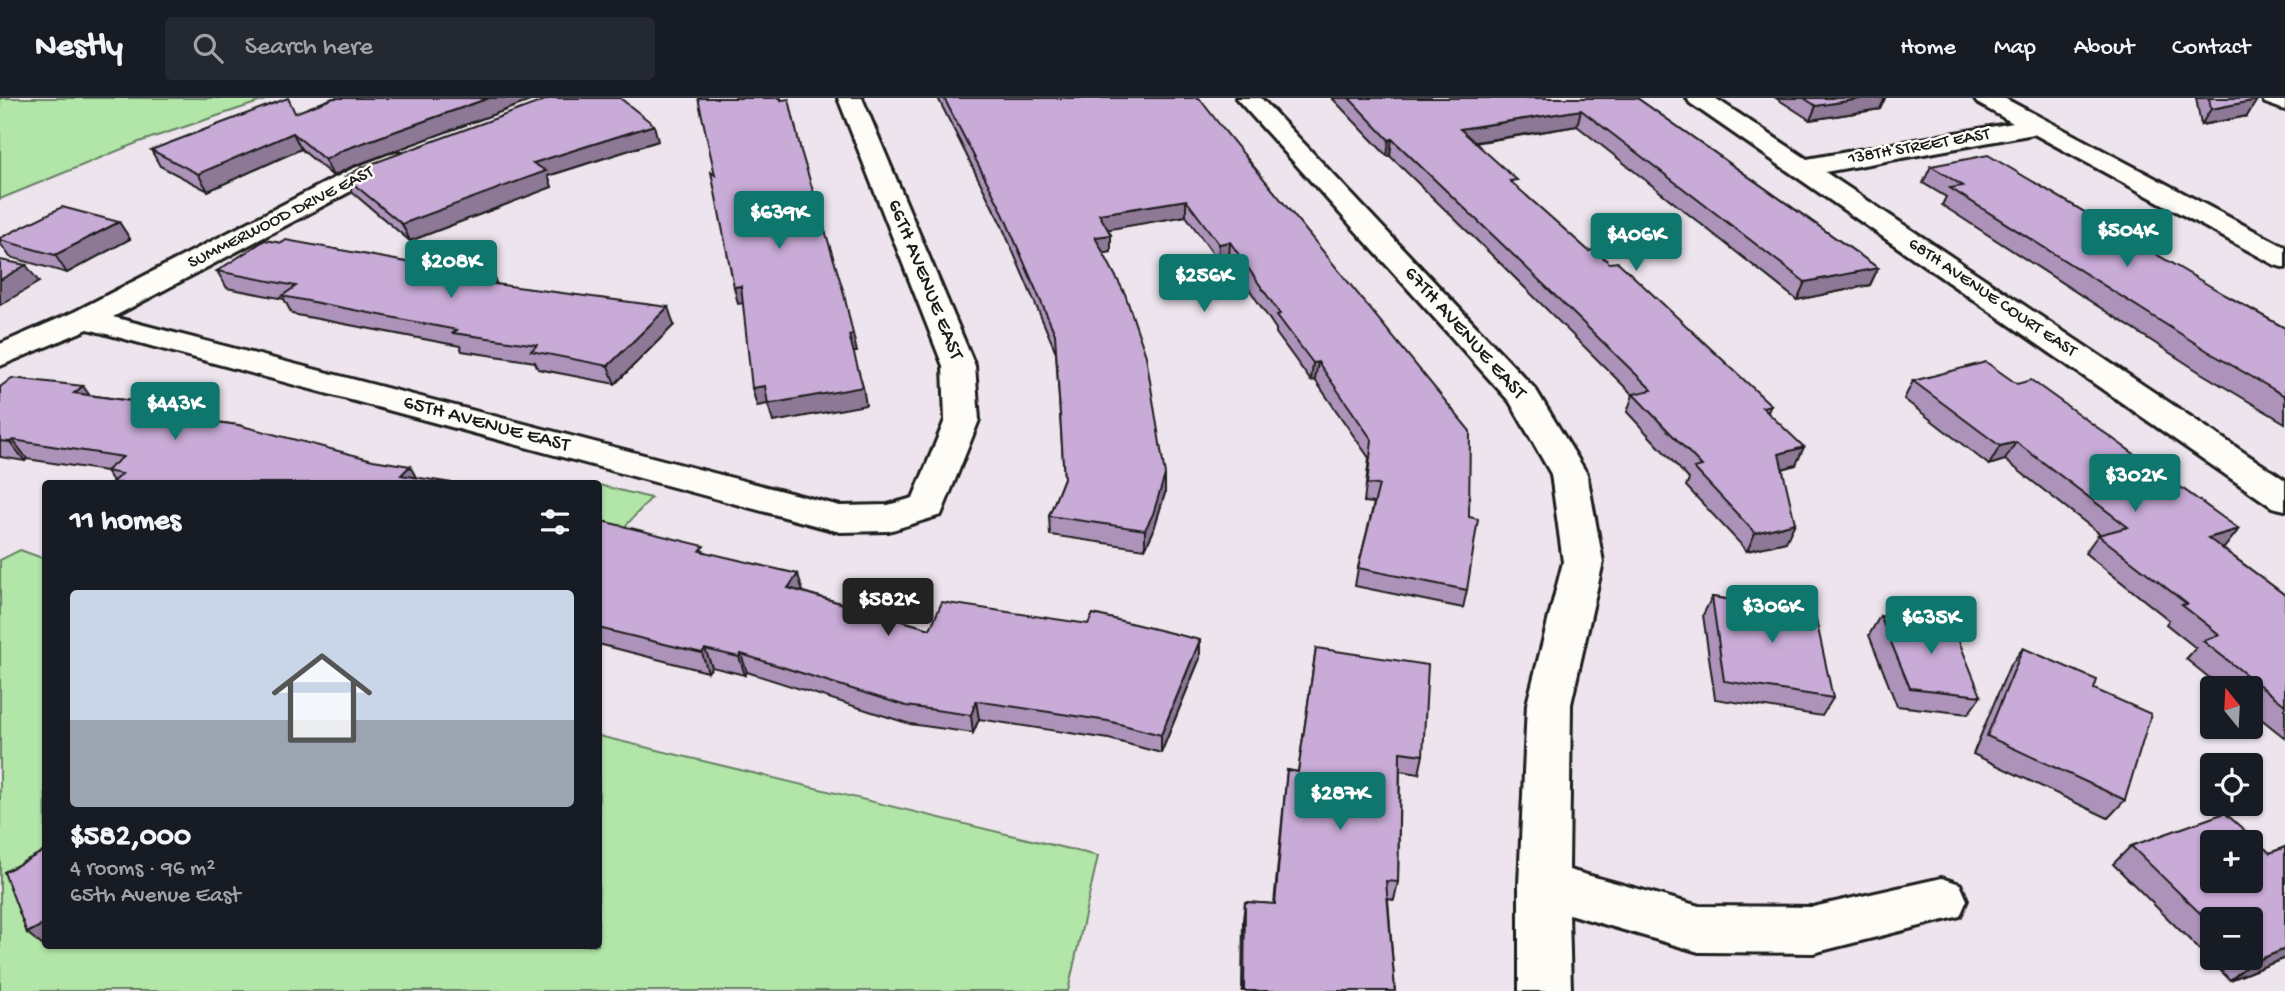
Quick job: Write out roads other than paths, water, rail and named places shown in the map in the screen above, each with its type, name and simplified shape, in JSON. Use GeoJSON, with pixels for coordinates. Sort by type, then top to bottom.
{"type":"FeatureCollection","features":[{"type":"Feature","properties":{"kind":"street","name":"66TH AVENUE EAST"},"geometry":{"type":"LineString","coordinates":[[850,98],[959,366],[962,420],[928,506],[889,518]]}},
{"type":"Feature","properties":{"kind":"street","name":"67TH AVENUE EAST"},"geometry":{"type":"LineString","coordinates":[[1248,98],[1524,397],[1569,474],[1583,562],[1549,704],[1544,885],[1545,991]]}},
{"type":"Feature","properties":{"kind":"street","name":"68TH AVENUE COURT EAST"},"geometry":{"type":"LineString","coordinates":[[1699,98],[2285,498]]}},
{"type":"Feature","properties":{"kind":"street"},"geometry":{"type":"LineString","coordinates":[[1986,98],[2285,260]]}},
{"type":"Feature","properties":{"kind":"street"},"geometry":{"type":"LineString","coordinates":[[2274,98],[2285,103]]}},
{"type":"Feature","properties":{"kind":"street","name":"138TH STREET EAST"},"geometry":{"type":"LineString","coordinates":[[1802,168],[2036,125]]}},
{"type":"Feature","properties":{"kind":"street","name":"SUMMERWOOD DRIVE EAST"},"geometry":{"type":"LineString","coordinates":[[0,356],[85,319],[361,175],[426,151]]}},
{"type":"Feature","properties":{"kind":"street","name":"65TH AVENUE EAST"},"geometry":{"type":"LineString","coordinates":[[85,319],[840,519],[889,518]]}},
{"type":"Feature","properties":{"kind":"street"},"geometry":{"type":"LineString","coordinates":[[1544,885],[1699,929],[1813,930],[1942,900]]}}]}
